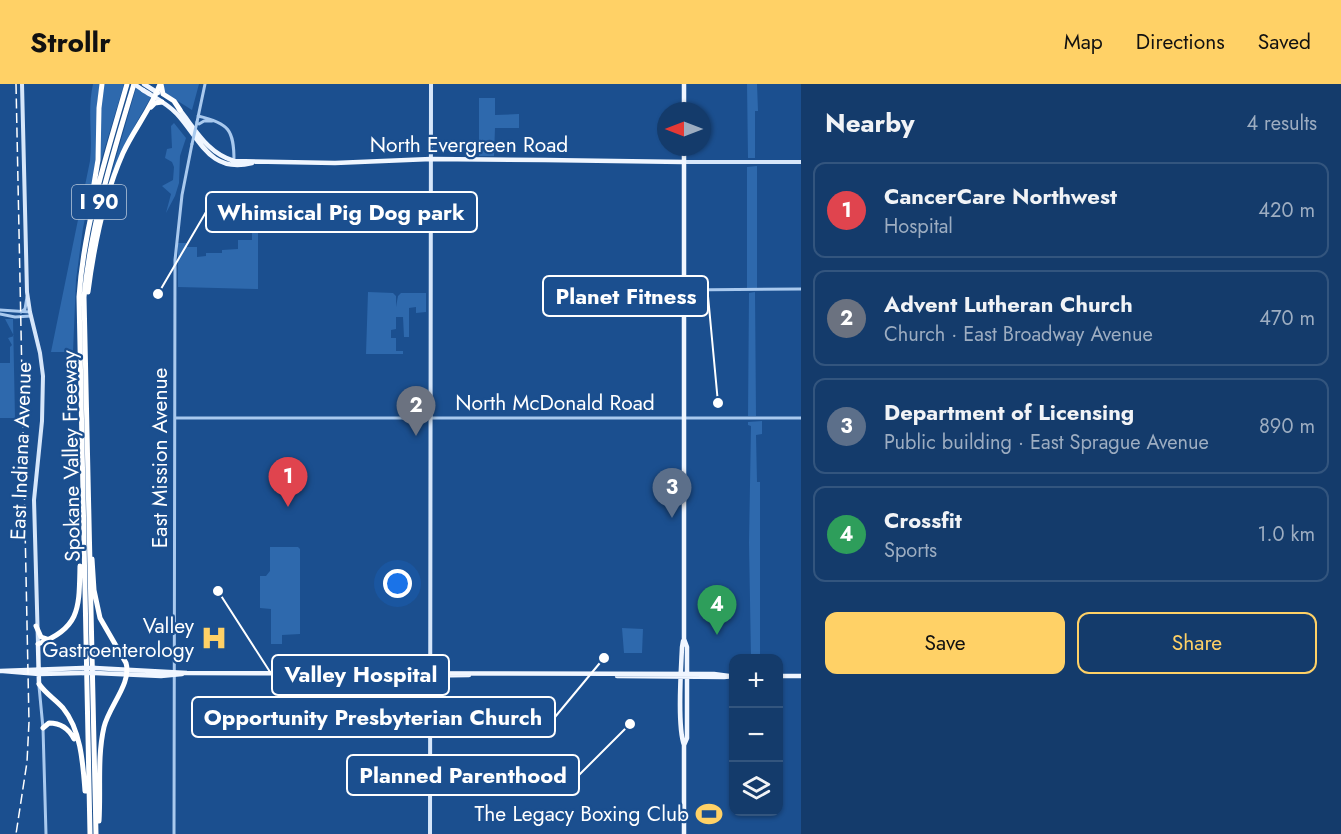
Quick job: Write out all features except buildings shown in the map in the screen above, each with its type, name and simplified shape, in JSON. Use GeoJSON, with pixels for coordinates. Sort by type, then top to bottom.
{"type":"FeatureCollection","features":[{"type":"Feature","properties":{"kind":"highway"},"geometry":{"type":"LineString","coordinates":[[91,212],[98,160],[102,84]]}},
{"type":"Feature","properties":{"kind":"highway","name":"Spokane Valley Freeway"},"geometry":{"type":"LineString","coordinates":[[89,834],[78,309],[82,258],[91,212],[127,84]]}},
{"type":"Feature","properties":{"kind":"highway","name":"Spokane Valley Freeway"},"geometry":{"type":"LineString","coordinates":[[97,834],[84,297],[98,205],[134,84]]}},
{"type":"Feature","properties":{"kind":"highway"},"geometry":{"type":"LineString","coordinates":[[86,323],[92,264],[106,203],[122,156],[150,108],[160,84]]}},
{"type":"Feature","properties":{"kind":"highway"},"geometry":{"type":"LineString","coordinates":[[160,84],[163,94],[174,101],[180,110]]}},
{"type":"Feature","properties":{"kind":"highway"},"geometry":{"type":"LineString","coordinates":[[150,108],[155,103],[162,102]]}},
{"type":"Feature","properties":{"kind":"highway"},"geometry":{"type":"LineString","coordinates":[[90,488],[94,590],[97,605],[105,629],[126,663],[128,672],[104,728],[97,834]]}},
{"type":"Feature","properties":{"kind":"highway"},"geometry":{"type":"LineString","coordinates":[[38,644],[60,634],[70,624],[77,603],[80,585],[82,489]]}},
{"type":"Feature","properties":{"kind":"highway"},"geometry":{"type":"LineString","coordinates":[[36,626],[40,637],[51,639]]}},
{"type":"Feature","properties":{"kind":"highway"},"geometry":{"type":"LineString","coordinates":[[39,684],[68,715],[77,737],[83,762],[89,834]]}},
{"type":"Feature","properties":{"kind":"highway"},"geometry":{"type":"LineString","coordinates":[[44,728],[51,722],[68,730],[74,737],[83,762]]}},
{"type":"Feature","properties":{"kind":"main road","name":"East Indiana Avenue"},"geometry":{"type":"LineString","coordinates":[[24,84],[27,292],[43,376],[42,421],[34,486],[39,684]]}},
{"type":"Feature","properties":{"kind":"main road","name":"North Evergreen Road"},"geometry":{"type":"LineString","coordinates":[[134,84],[144,86],[180,110],[205,144],[219,156],[234,163]]}},
{"type":"Feature","properties":{"kind":"main road"},"geometry":{"type":"LineString","coordinates":[[430,834],[431,84]]}},
{"type":"Feature","properties":{"kind":"main road"},"geometry":{"type":"LineString","coordinates":[[684,84],[684,102]]}},
{"type":"Feature","properties":{"kind":"main road","name":"North Evergreen Road"},"geometry":{"type":"LineString","coordinates":[[155,94],[174,111],[207,154],[218,161],[255,163],[431,159],[684,162]]}},
{"type":"Feature","properties":{"kind":"main road"},"geometry":{"type":"LineString","coordinates":[[684,156],[684,639],[682,647],[684,834]]}},
{"type":"Feature","properties":{"kind":"main road"},"geometry":{"type":"LineString","coordinates":[[684,162],[801,162]]}},
{"type":"Feature","properties":{"kind":"main road"},"geometry":{"type":"LineString","coordinates":[[29,671],[39,658],[45,665],[55,669]]}},
{"type":"Feature","properties":{"kind":"main road"},"geometry":{"type":"LineString","coordinates":[[39,672],[55,669],[173,674],[729,676]]}},
{"type":"Feature","properties":{"kind":"main road"},"geometry":{"type":"LineString","coordinates":[[2,671],[83,670]]}},
{"type":"Feature","properties":{"kind":"main road"},"geometry":{"type":"LineString","coordinates":[[29,671],[36,677],[39,684]]}},
{"type":"Feature","properties":{"kind":"main road"},"geometry":{"type":"LineString","coordinates":[[783,676],[801,676]]}},
{"type":"Feature","properties":{"kind":"street"},"geometry":{"type":"LineString","coordinates":[[205,84],[198,123],[217,121]]}},
{"type":"Feature","properties":{"kind":"street"},"geometry":{"type":"LineString","coordinates":[[200,107],[209,119]]}},
{"type":"Feature","properties":{"kind":"street"},"geometry":{"type":"LineString","coordinates":[[198,116],[217,121],[228,129],[234,140],[234,163]]}},
{"type":"Feature","properties":{"kind":"street","name":"East Mission Avenue"},"geometry":{"type":"LineString","coordinates":[[174,834],[175,260],[180,202],[198,123]]}},
{"type":"Feature","properties":{"kind":"street"},"geometry":{"type":"LineString","coordinates":[[219,156],[230,156],[234,147]]}},
{"type":"Feature","properties":{"kind":"street"},"geometry":{"type":"LineString","coordinates":[[684,290],[801,289]]}},
{"type":"Feature","properties":{"kind":"street"},"geometry":{"type":"LineString","coordinates":[[21,312],[25,309],[27,292]]}},
{"type":"Feature","properties":{"kind":"street"},"geometry":{"type":"LineString","coordinates":[[0,312],[30,314]]}},
{"type":"Feature","properties":{"kind":"street"},"geometry":{"type":"LineString","coordinates":[[0,312],[15,317],[30,314]]}},
{"type":"Feature","properties":{"kind":"street","name":"North McDonald Road"},"geometry":{"type":"LineString","coordinates":[[175,418],[801,418]]}},
{"type":"Feature","properties":{"kind":"street"},"geometry":{"type":"LineString","coordinates":[[39,684],[44,728],[46,834]]}},
{"type":"Feature","properties":{"kind":"shaded area"},"geometry":{"type":"Polygon","coordinates":[[[93,84],[100,84],[97,104],[97,146],[76,280],[73,352],[51,352],[90,161],[90,103],[93,84]]]}},
{"type":"Feature","properties":{"kind":"shaded area"},"geometry":{"type":"Polygon","coordinates":[[[103,84],[124,84],[100,164],[100,105],[103,84]]]}},
{"type":"Feature","properties":{"kind":"shaded area"},"geometry":{"type":"Polygon","coordinates":[[[163,84],[199,84],[192,110],[165,93],[163,84]]]}},
{"type":"Feature","properties":{"kind":"shaded area"},"geometry":{"type":"Polygon","coordinates":[[[747,84],[757,84],[755,158],[748,158],[747,84]]]}},
{"type":"Feature","properties":{"kind":"shaded area"},"geometry":{"type":"Polygon","coordinates":[[[136,88],[151,97],[135,125],[103,203],[136,88]]]}},
{"type":"Feature","properties":{"kind":"shaded area"},"geometry":{"type":"Polygon","coordinates":[[[479,98],[495,98],[495,115],[519,114],[519,128],[495,128],[494,156],[479,156],[479,98]]]}},
{"type":"Feature","properties":{"kind":"shaded area"},"geometry":{"type":"Polygon","coordinates":[[[174,123],[186,138],[180,156],[179,183],[166,213],[171,194],[162,186],[173,180],[174,167],[172,162],[165,158],[167,149],[172,148],[171,126],[174,123]]]}},
{"type":"Feature","properties":{"kind":"shaded area"},"geometry":{"type":"Polygon","coordinates":[[[757,166],[757,289],[747,288],[747,167],[757,166]]]}},
{"type":"Feature","properties":{"kind":"shaded area"},"geometry":{"type":"Polygon","coordinates":[[[252,227],[258,227],[258,289],[178,287],[178,243],[187,243],[187,247],[197,247],[197,257],[206,256],[206,253],[222,253],[222,250],[238,249],[238,240],[252,240],[252,227]]]}},
{"type":"Feature","properties":{"kind":"shaded area"},"geometry":{"type":"Polygon","coordinates":[[[368,292],[393,293],[396,296],[396,307],[398,296],[401,293],[426,293],[426,312],[416,313],[416,307],[409,308],[409,337],[404,337],[403,317],[396,317],[396,329],[391,330],[391,338],[396,338],[396,351],[403,351],[403,354],[366,354],[368,292]]]}},
{"type":"Feature","properties":{"kind":"shaded area"},"geometry":{"type":"Polygon","coordinates":[[[755,292],[756,416],[748,416],[749,293],[755,292]]]}},
{"type":"Feature","properties":{"kind":"shaded area"},"geometry":{"type":"Polygon","coordinates":[[[5,319],[13,319],[13,335],[5,319]]]}},
{"type":"Feature","properties":{"kind":"shaded area"},"geometry":{"type":"Polygon","coordinates":[[[13,336],[15,418],[0,418],[0,363],[10,363],[12,345],[8,338],[13,336]]]}},
{"type":"Feature","properties":{"kind":"shaded area"},"geometry":{"type":"Polygon","coordinates":[[[762,421],[762,434],[756,435],[757,482],[760,482],[760,654],[751,654],[749,543],[751,426],[748,422],[762,421]]]}},
{"type":"Feature","properties":{"kind":"shaded area"},"geometry":{"type":"Polygon","coordinates":[[[270,547],[298,547],[300,549],[300,634],[282,635],[282,644],[271,644],[271,609],[260,608],[260,576],[266,576],[270,571],[270,547]]]}},
{"type":"Feature","properties":{"kind":"shaded area"},"geometry":{"type":"Polygon","coordinates":[[[622,628],[643,629],[642,653],[624,653],[622,628]]]}},
{"type":"Feature","properties":{"kind":"railway"},"geometry":{"type":"LineString","coordinates":[[16,84],[29,722],[27,762],[16,834]]}},
{"type":"Feature","properties":{"kind":"place","name":"Whimsical Pig Dog park"},"geometry":{"type":"Point","coordinates":[158,294]}},
{"type":"Feature","properties":{"kind":"place","name":"Planet Fitness"},"geometry":{"type":"Point","coordinates":[718,403]}},
{"type":"Feature","properties":{"kind":"place","name":"Advent Lutheran Church"},"geometry":{"type":"Point","coordinates":[416,436]}},
{"type":"Feature","properties":{"kind":"place","name":"CancerCare Northwest"},"geometry":{"type":"Point","coordinates":[288,507]}},
{"type":"Feature","properties":{"kind":"place","name":"Department of Licensing"},"geometry":{"type":"Point","coordinates":[672,518]}},
{"type":"Feature","properties":{"kind":"place","name":"Valley Hospital"},"geometry":{"type":"Point","coordinates":[218,591]}},
{"type":"Feature","properties":{"kind":"place","name":"Crossfit"},"geometry":{"type":"Point","coordinates":[717,635]}},
{"type":"Feature","properties":{"kind":"place","name":"Valley Gastroenterology"},"geometry":{"type":"Point","coordinates":[214,638]}},
{"type":"Feature","properties":{"kind":"place","name":"Opportunity Presbyterian Church"},"geometry":{"type":"Point","coordinates":[604,658]}},
{"type":"Feature","properties":{"kind":"place","name":"Planned Parenthood"},"geometry":{"type":"Point","coordinates":[630,724]}},
{"type":"Feature","properties":{"kind":"place","name":"The Legacy Boxing Club"},"geometry":{"type":"Point","coordinates":[709,814]}}]}
